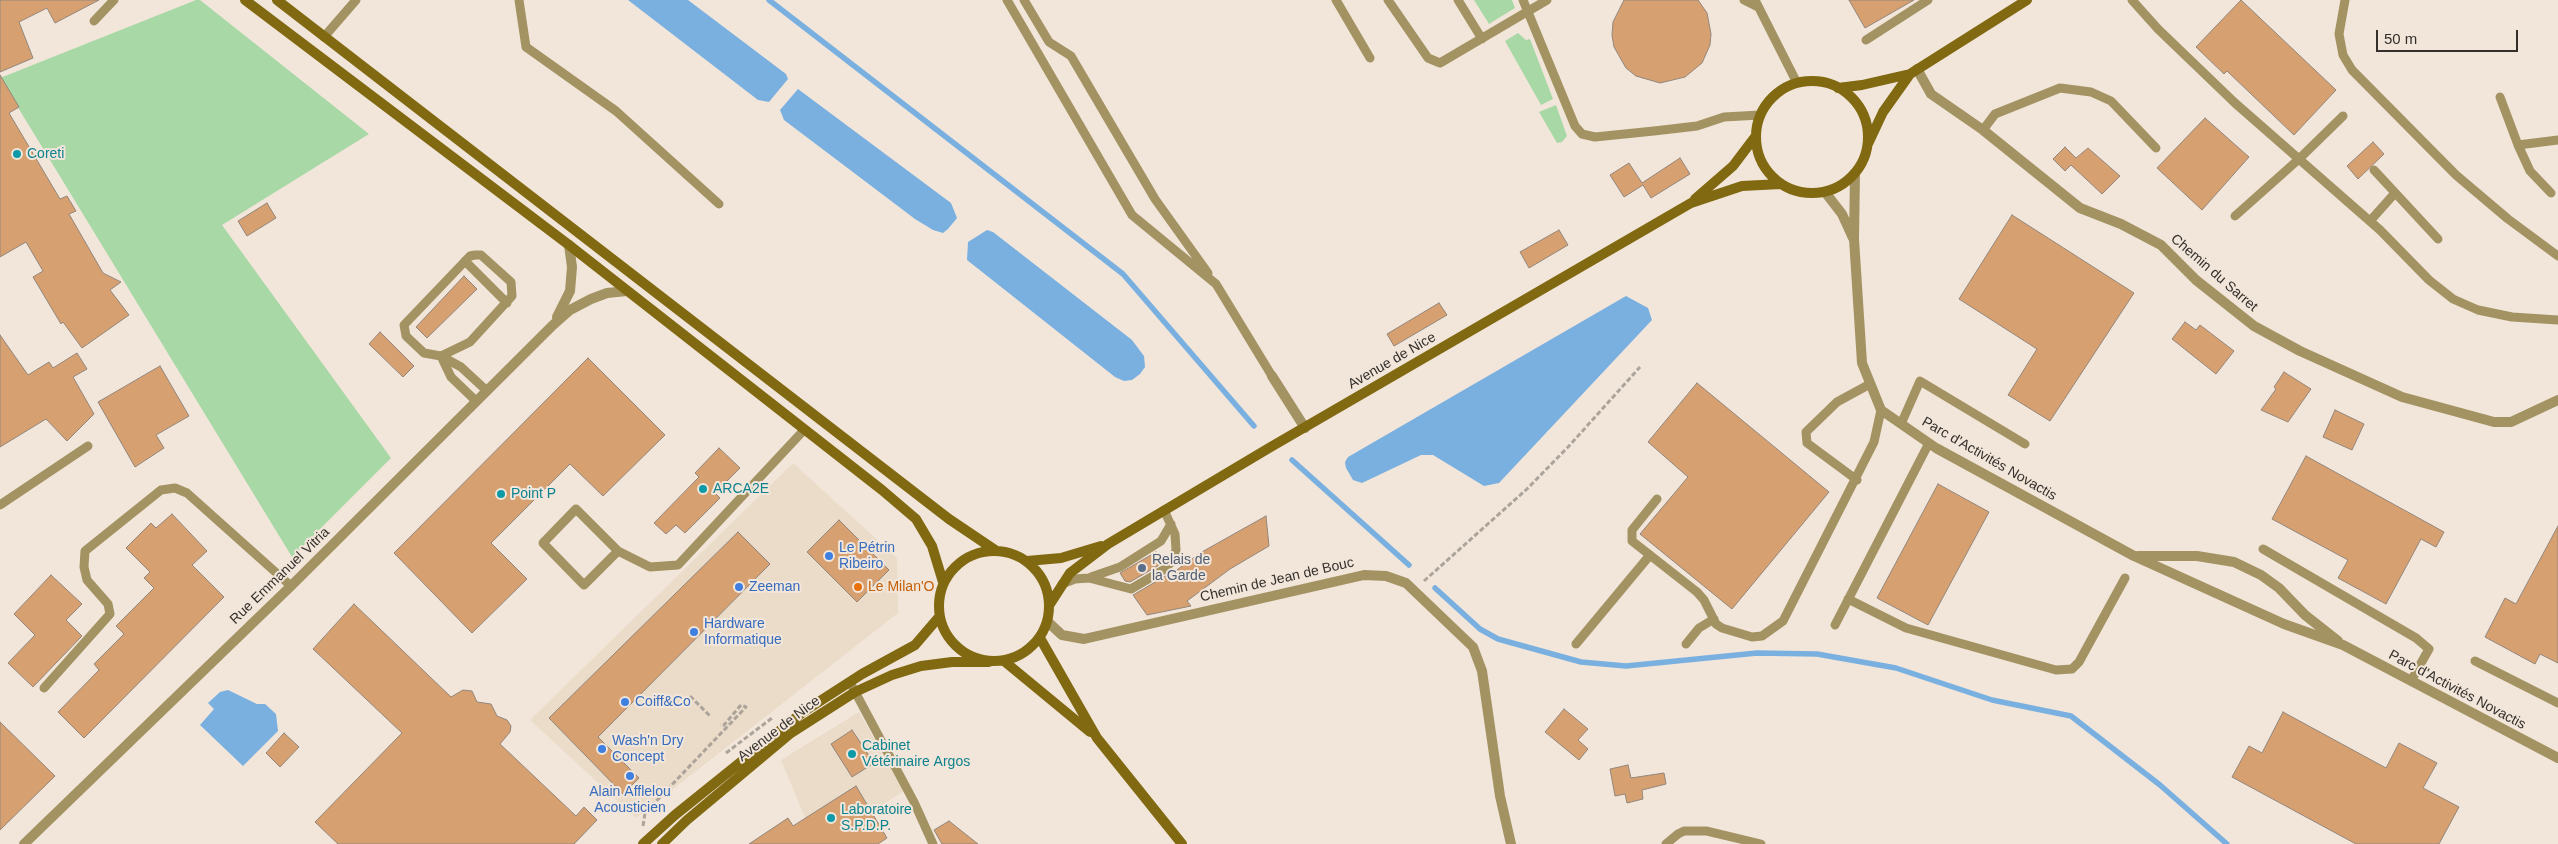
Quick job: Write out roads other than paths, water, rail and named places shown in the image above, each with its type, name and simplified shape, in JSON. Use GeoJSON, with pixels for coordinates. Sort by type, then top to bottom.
{"type":"FeatureCollection","features":[{"type":"Feature","properties":{"kind":"main road"},"geometry":{"type":"LineString","coordinates":[[245,0],[569,245],[916,519],[932,546],[944,582]]}},
{"type":"Feature","properties":{"kind":"main road"},"geometry":{"type":"LineString","coordinates":[[277,0],[948,519],[995,550]]}},
{"type":"Feature","properties":{"kind":"main road"},"geometry":{"type":"LineString","coordinates":[[1838,88],[1914,71],[2027,0]]}},
{"type":"Feature","properties":{"kind":"main road"},"geometry":{"type":"LineString","coordinates":[[1867,148],[1867,130],[1862,113],[1852,98],[1838,88],[1818,81],[1797,83],[1781,90],[1768,101],[1760,115],[1755,138],[1762,164],[1781,184],[1798,192],[1825,192],[1837,189],[1855,174],[1867,148],[1883,112],[1914,71]]}},
{"type":"Feature","properties":{"kind":"main road","name":"Avenue de Nice"},"geometry":{"type":"LineString","coordinates":[[1691,204],[1733,166],[1755,138]]}},
{"type":"Feature","properties":{"kind":"main road","name":"Avenue de Nice"},"geometry":{"type":"LineString","coordinates":[[1050,604],[1061,584],[1070,573],[1108,544],[1274,445],[1691,204],[1742,186],[1781,184]]}},
{"type":"Feature","properties":{"kind":"main road","name":"Avenue de Nice"},"geometry":{"type":"LineString","coordinates":[[1027,561],[1061,558],[1108,544]]}},
{"type":"Feature","properties":{"kind":"main road"},"geometry":{"type":"LineString","coordinates":[[995,550],[1012,553],[1027,561],[1039,573],[1047,588],[1050,604],[1048,622],[1040,638],[1025,653],[1004,661],[989,662],[967,655],[949,639],[939,617],[938,599],[944,582],[952,569],[965,559],[979,552],[995,550]]}},
{"type":"Feature","properties":{"kind":"main road","name":"Avenue de Nice"},"geometry":{"type":"LineString","coordinates":[[644,844],[744,757],[803,712],[850,682],[916,646],[939,617]]}},
{"type":"Feature","properties":{"kind":"main road"},"geometry":{"type":"LineString","coordinates":[[1040,638],[1097,738],[1182,844]]}},
{"type":"Feature","properties":{"kind":"main road"},"geometry":{"type":"LineString","coordinates":[[1004,661],[1097,738]]}},
{"type":"Feature","properties":{"kind":"main road","name":"Avenue de Nice"},"geometry":{"type":"LineString","coordinates":[[662,844],[687,820],[791,733],[855,692],[892,675],[922,666],[952,662],[989,662]]}},
{"type":"Feature","properties":{"kind":"street","name":"Chemin du Sarret"},"geometry":{"type":"LineString","coordinates":[[1914,71],[1931,94],[1983,130],[2080,208],[2121,224],[2161,245],[2196,280],[2254,326],[2300,351],[2402,397],[2494,422],[2511,422],[2558,400]]}},
{"type":"Feature","properties":{"kind":"street"},"geometry":{"type":"LineString","coordinates":[[1855,174],[1854,239],[1862,363],[1881,410]]}},
{"type":"Feature","properties":{"kind":"street"},"geometry":{"type":"LineString","coordinates":[[1825,192],[1842,214],[1854,239]]}},
{"type":"Feature","properties":{"kind":"street"},"geometry":{"type":"LineString","coordinates":[[553,325],[570,291],[572,266],[569,245]]}},
{"type":"Feature","properties":{"kind":"street"},"geometry":{"type":"LineString","coordinates":[[553,325],[570,310],[591,299],[607,293],[627,292]]}},
{"type":"Feature","properties":{"kind":"street","name":"Rue Emmanuel Vitria"},"geometry":{"type":"LineString","coordinates":[[24,844],[291,586],[553,325]]}},
{"type":"Feature","properties":{"kind":"street"},"geometry":{"type":"LineString","coordinates":[[1272,376],[1304,428]]}},
{"type":"Feature","properties":{"kind":"street","name":"Parc d'Activités Novactis"},"geometry":{"type":"LineString","coordinates":[[1881,410],[1929,443],[2134,556],[2284,624],[2343,645],[2558,758]]}},
{"type":"Feature","properties":{"kind":"street","name":"Parc d'Activités Novactis"},"geometry":{"type":"LineString","coordinates":[[2134,556],[2197,556],[2234,562],[2261,575],[2279,588],[2305,615],[2343,645]]}},
{"type":"Feature","properties":{"kind":"street","name":"Chemin de Jean de Bouc"},"geometry":{"type":"LineString","coordinates":[[1048,622],[1062,635],[1084,639],[1364,575],[1386,576],[1406,583],[1424,603],[1473,647],[1482,671],[1500,796],[1511,844]]}},
{"type":"Feature","properties":{"kind":"lane"},"geometry":{"type":"LineString","coordinates":[[94,21],[114,0]]}},
{"type":"Feature","properties":{"kind":"lane"},"geometry":{"type":"LineString","coordinates":[[324,37],[356,0]]}},
{"type":"Feature","properties":{"kind":"lane"},"geometry":{"type":"LineString","coordinates":[[519,0],[526,47],[616,111],[719,204]]}},
{"type":"Feature","properties":{"kind":"lane"},"geometry":{"type":"LineString","coordinates":[[1007,0],[1132,215],[1216,284]]}},
{"type":"Feature","properties":{"kind":"lane"},"geometry":{"type":"LineString","coordinates":[[1024,0],[1050,42],[1071,56],[1155,199],[1216,284],[1272,376]]}},
{"type":"Feature","properties":{"kind":"lane"},"geometry":{"type":"LineString","coordinates":[[1336,0],[1370,58]]}},
{"type":"Feature","properties":{"kind":"lane"},"geometry":{"type":"LineString","coordinates":[[1388,0],[1428,58],[1436,63],[1444,62],[1547,0]]}},
{"type":"Feature","properties":{"kind":"lane"},"geometry":{"type":"LineString","coordinates":[[1458,0],[1482,39]]}},
{"type":"Feature","properties":{"kind":"lane"},"geometry":{"type":"LineString","coordinates":[[1523,0],[1575,126],[1582,134],[1594,136],[1654,131],[1697,126],[1724,117],[1760,115]]}},
{"type":"Feature","properties":{"kind":"lane"},"geometry":{"type":"LineString","coordinates":[[1744,0],[1756,3],[1797,83]]}},
{"type":"Feature","properties":{"kind":"lane"},"geometry":{"type":"LineString","coordinates":[[1866,40],[1928,0]]}},
{"type":"Feature","properties":{"kind":"lane"},"geometry":{"type":"LineString","coordinates":[[2132,0],[2158,29],[2234,103],[2370,221],[2429,280],[2453,299],[2478,310],[2512,317],[2558,320]]}},
{"type":"Feature","properties":{"kind":"lane"},"geometry":{"type":"LineString","coordinates":[[2345,0],[2339,34],[2342,55],[2352,70],[2456,175],[2508,219],[2558,256]]}},
{"type":"Feature","properties":{"kind":"lane"},"geometry":{"type":"LineString","coordinates":[[1983,130],[1995,114],[2060,88],[2091,92],[2111,101],[2156,148]]}},
{"type":"Feature","properties":{"kind":"lane"},"geometry":{"type":"LineString","coordinates":[[2500,97],[2530,171],[2551,193]]}},
{"type":"Feature","properties":{"kind":"lane"},"geometry":{"type":"LineString","coordinates":[[2234,216],[2299,159],[2342,116]]}},
{"type":"Feature","properties":{"kind":"lane"},"geometry":{"type":"LineString","coordinates":[[2518,145],[2558,140]]}},
{"type":"Feature","properties":{"kind":"lane"},"geometry":{"type":"LineString","coordinates":[[2374,170],[2438,239]]}},
{"type":"Feature","properties":{"kind":"lane"},"geometry":{"type":"LineString","coordinates":[[2370,221],[2395,193]]}},
{"type":"Feature","properties":{"kind":"lane"},"geometry":{"type":"LineString","coordinates":[[441,356],[470,342],[512,296],[511,282],[481,255],[475,254],[465,261],[404,325],[406,336],[424,353],[441,356],[461,366],[487,390]]}},
{"type":"Feature","properties":{"kind":"lane"},"geometry":{"type":"LineString","coordinates":[[465,261],[507,302]]}},
{"type":"Feature","properties":{"kind":"lane"},"geometry":{"type":"LineString","coordinates":[[441,356],[451,377],[476,401]]}},
{"type":"Feature","properties":{"kind":"lane"},"geometry":{"type":"LineString","coordinates":[[1901,424],[1920,381],[2025,444]]}},
{"type":"Feature","properties":{"kind":"lane"},"geometry":{"type":"LineString","coordinates":[[1856,480],[1807,443],[1806,432],[1837,402],[1870,384]]}},
{"type":"Feature","properties":{"kind":"lane"},"geometry":{"type":"LineString","coordinates":[[1657,499],[1632,530],[1630,536],[1632,541],[1697,592],[1722,628],[1752,637],[1768,633],[1783,622],[1856,480],[1874,442],[1881,410]]}},
{"type":"Feature","properties":{"kind":"lane"},"geometry":{"type":"LineString","coordinates":[[618,551],[584,585],[543,543],[576,509],[618,551],[650,567],[678,565],[804,430]]}},
{"type":"Feature","properties":{"kind":"lane"},"geometry":{"type":"LineString","coordinates":[[1835,625],[1929,443]]}},
{"type":"Feature","properties":{"kind":"lane"},"geometry":{"type":"LineString","coordinates":[[0,505],[88,446]]}},
{"type":"Feature","properties":{"kind":"lane"},"geometry":{"type":"LineString","coordinates":[[44,688],[110,614],[108,604],[87,580],[84,567],[85,551],[161,490],[175,488],[188,493],[291,586]]}},
{"type":"Feature","properties":{"kind":"lane"},"geometry":{"type":"LineString","coordinates":[[1088,578],[1131,589],[1166,569],[1172,561],[1176,550],[1175,534],[1164,510]]}},
{"type":"Feature","properties":{"kind":"lane"},"geometry":{"type":"LineString","coordinates":[[1061,584],[1075,579],[1088,578],[1120,567],[1161,541],[1170,524]]}},
{"type":"Feature","properties":{"kind":"lane"},"geometry":{"type":"LineString","coordinates":[[2263,549],[2416,638],[2428,649],[2411,681]]}},
{"type":"Feature","properties":{"kind":"lane"},"geometry":{"type":"LineString","coordinates":[[1576,644],[1650,555]]}},
{"type":"Feature","properties":{"kind":"lane"},"geometry":{"type":"LineString","coordinates":[[1848,599],[1906,628],[2056,670],[2072,669],[2079,662],[2125,578]]}},
{"type":"Feature","properties":{"kind":"lane"},"geometry":{"type":"LineString","coordinates":[[1686,644],[1699,628],[1714,619]]}},
{"type":"Feature","properties":{"kind":"lane"},"geometry":{"type":"LineString","coordinates":[[2475,661],[2558,703]]}},
{"type":"Feature","properties":{"kind":"lane"},"geometry":{"type":"LineString","coordinates":[[850,682],[933,844]]}},
{"type":"Feature","properties":{"kind":"lane"},"geometry":{"type":"LineString","coordinates":[[1666,844],[1684,831],[1707,831],[1761,844]]}},
{"type":"Feature","properties":{"kind":"water"},"geometry":{"type":"Polygon","coordinates":[[[628,0],[688,0],[786,74],[788,79],[769,102],[758,100],[628,0]]]}},
{"type":"Feature","properties":{"kind":"water"},"geometry":{"type":"Polygon","coordinates":[[[798,89],[951,203],[957,218],[948,229],[943,233],[933,230],[915,219],[784,120],[780,110],[798,89]]]}},
{"type":"Feature","properties":{"kind":"water"},"geometry":{"type":"Polygon","coordinates":[[[987,230],[993,232],[1132,340],[1144,356],[1145,367],[1140,374],[1132,380],[1124,381],[1115,377],[967,260],[968,242],[987,230]]]}},
{"type":"Feature","properties":{"kind":"water"},"geometry":{"type":"Polygon","coordinates":[[[1626,296],[1648,308],[1652,320],[1499,483],[1484,486],[1433,455],[1421,455],[1362,483],[1353,480],[1346,468],[1345,462],[1348,457],[1626,296]]]}},
{"type":"Feature","properties":{"kind":"water"},"geometry":{"type":"Polygon","coordinates":[[[228,690],[257,704],[265,704],[276,714],[278,731],[243,766],[200,725],[214,709],[208,703],[220,692],[228,690]]]}},
{"type":"Feature","properties":{"kind":"waterway"},"geometry":{"type":"LineString","coordinates":[[769,0],[1123,274],[1254,426]]}},
{"type":"Feature","properties":{"kind":"waterway"},"geometry":{"type":"LineString","coordinates":[[1292,460],[1409,565]]}},
{"type":"Feature","properties":{"kind":"waterway"},"geometry":{"type":"LineString","coordinates":[[1435,588],[1480,629],[1498,639],[1581,662],[1626,666],[1757,653],[1817,654],[1896,668],[1992,700],[2071,716],[2160,785],[2227,844]]}},
{"type":"Feature","properties":{"kind":"place","name":"Coreti"},"geometry":{"type":"Point","coordinates":[17,154]}},
{"type":"Feature","properties":{"kind":"place","name":"ARCA2E"},"geometry":{"type":"Point","coordinates":[703,489]}},
{"type":"Feature","properties":{"kind":"place","name":"Point P"},"geometry":{"type":"Point","coordinates":[501,494]}},
{"type":"Feature","properties":{"kind":"place","name":"Le Pétrin Ribeiro"},"geometry":{"type":"Point","coordinates":[829,556]}},
{"type":"Feature","properties":{"kind":"place","name":"Relais de la Garde"},"geometry":{"type":"Point","coordinates":[1142,568]}},
{"type":"Feature","properties":{"kind":"place","name":"Zeeman"},"geometry":{"type":"Point","coordinates":[739,587]}},
{"type":"Feature","properties":{"kind":"place","name":"Le Milan'O"},"geometry":{"type":"Point","coordinates":[858,587]}},
{"type":"Feature","properties":{"kind":"place","name":"Hardware Informatique"},"geometry":{"type":"Point","coordinates":[694,632]}},
{"type":"Feature","properties":{"kind":"place","name":"Coiff&Co"},"geometry":{"type":"Point","coordinates":[625,702]}},
{"type":"Feature","properties":{"kind":"place","name":"Wash'n Dry Concept"},"geometry":{"type":"Point","coordinates":[602,749]}},
{"type":"Feature","properties":{"kind":"place","name":"Cabinet Vétérinaire Argos"},"geometry":{"type":"Point","coordinates":[852,754]}},
{"type":"Feature","properties":{"kind":"place","name":"Alain Afflelou Acousticien"},"geometry":{"type":"Point","coordinates":[630,776]}},
{"type":"Feature","properties":{"kind":"place","name":"Laboratoire S.P.D.P."},"geometry":{"type":"Point","coordinates":[831,818]}}]}
